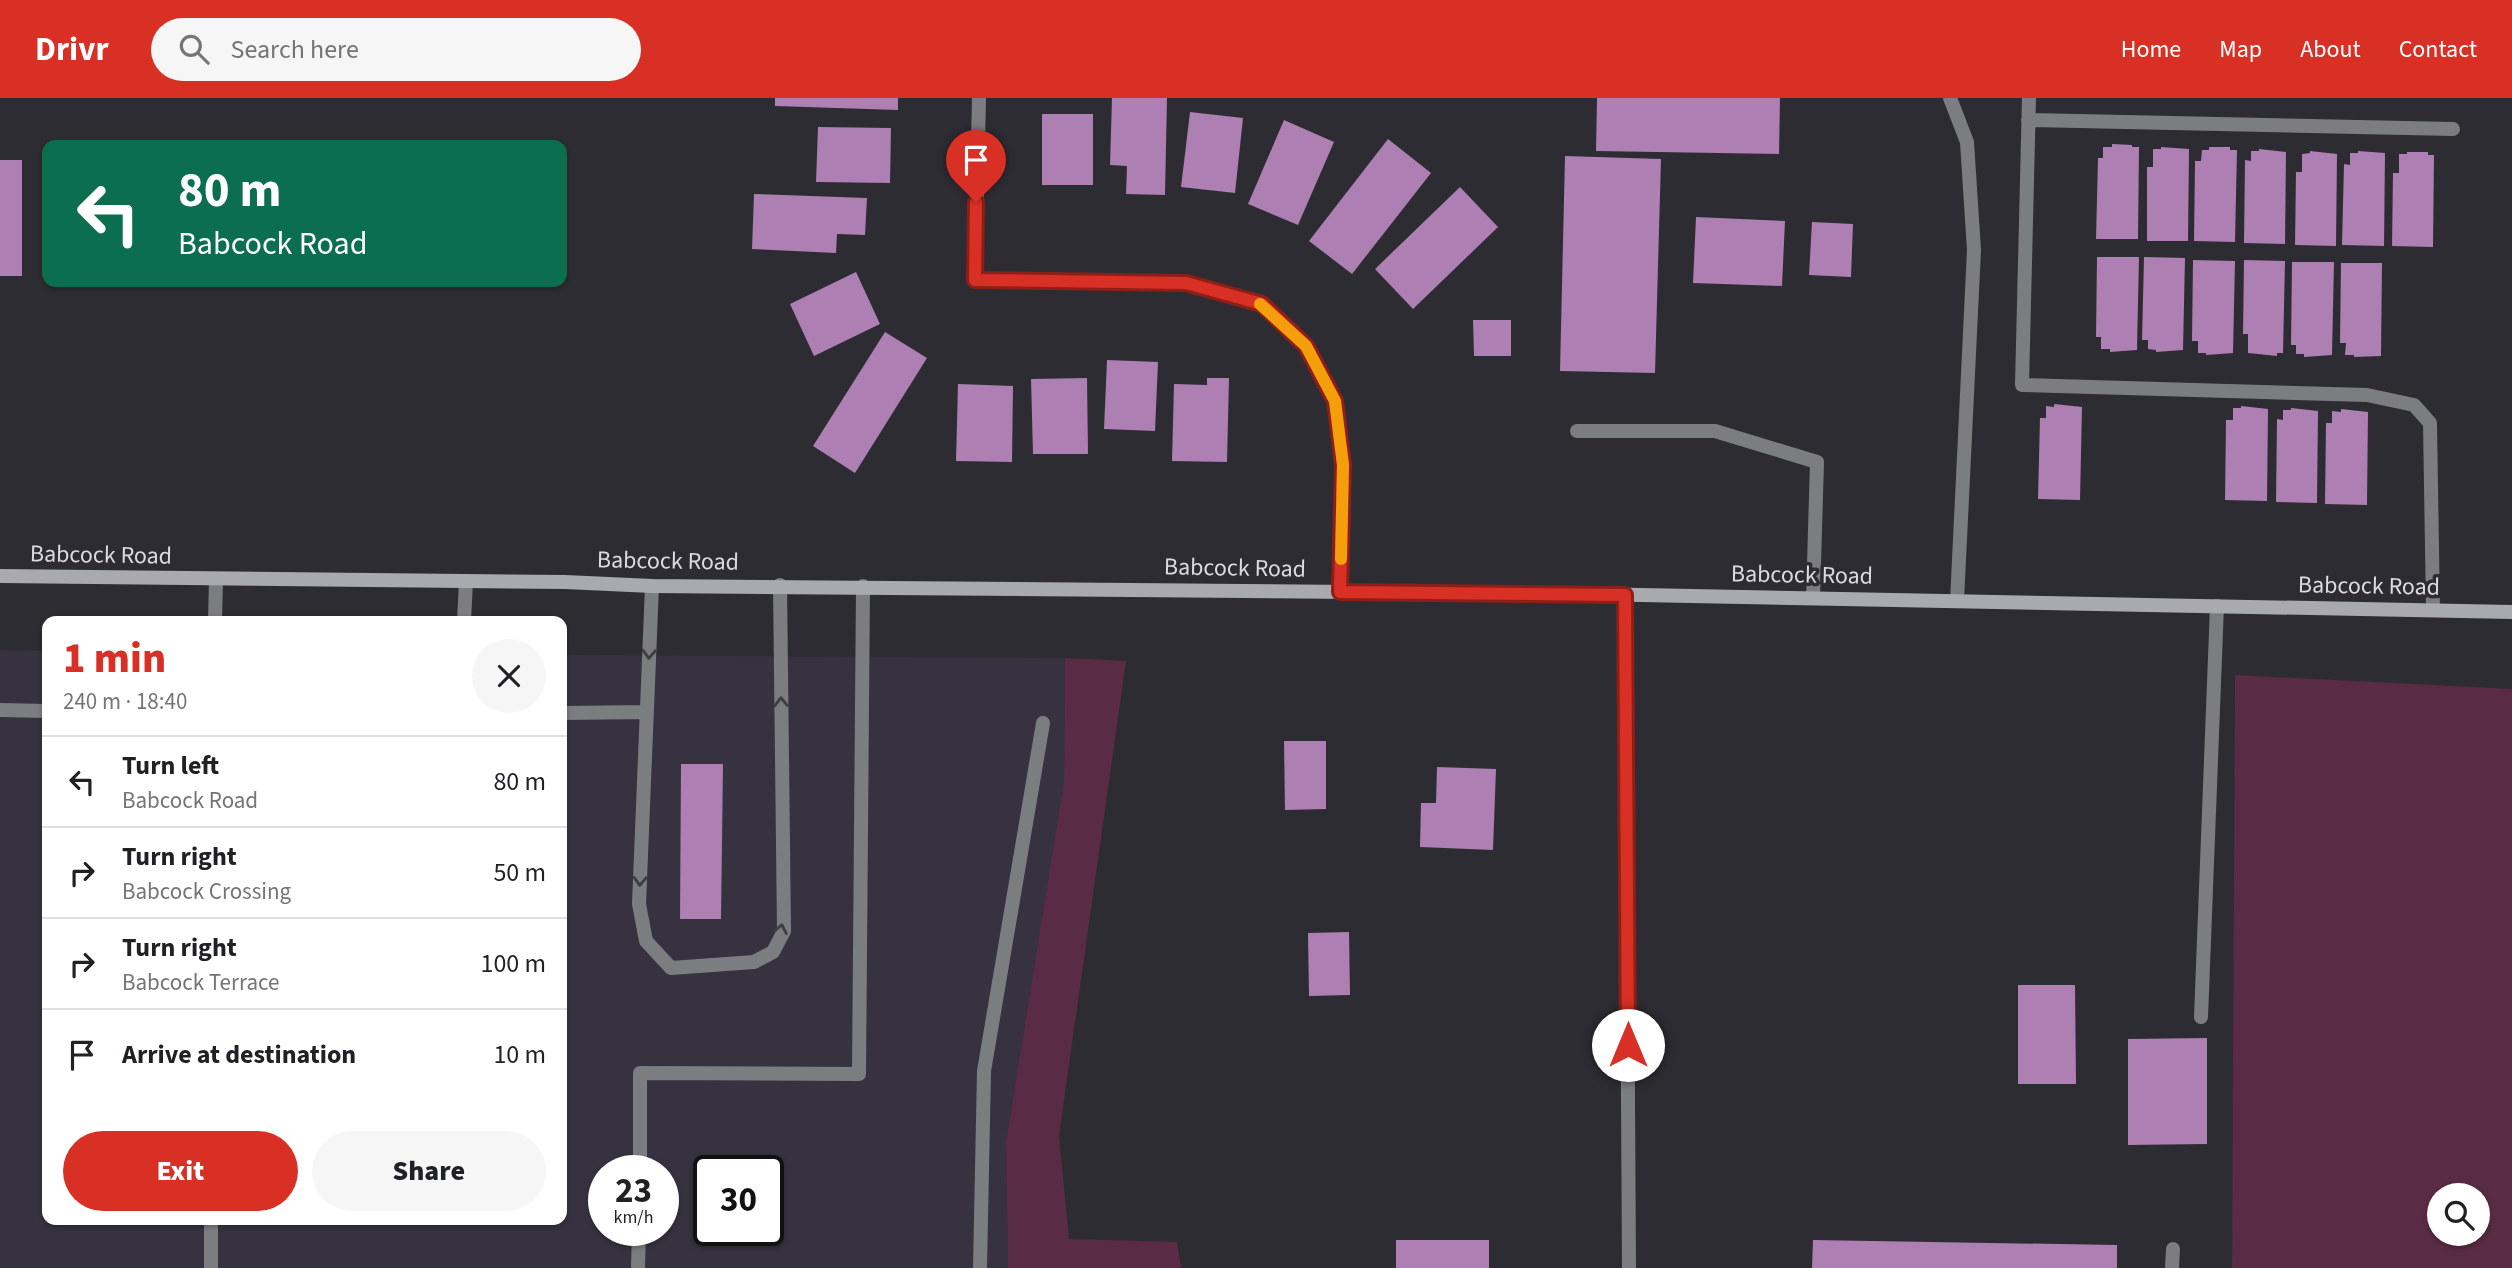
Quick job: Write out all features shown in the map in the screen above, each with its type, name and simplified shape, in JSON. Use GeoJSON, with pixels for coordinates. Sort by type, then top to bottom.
{"type":"FeatureCollection","features":[{"type":"Feature","properties":{"kind":"main road","name":"Babcock Road"},"geometry":{"type":"LineString","coordinates":[[0,576],[466,581],[652,586],[780,585],[1625,595],[2512,612]]}},
{"type":"Feature","properties":{"kind":"street"},"geometry":{"type":"LineString","coordinates":[[979,98],[975,280],[1186,283],[1262,304],[1306,346],[1335,401],[1343,465],[1340,592]]}},
{"type":"Feature","properties":{"kind":"street"},"geometry":{"type":"LineString","coordinates":[[1950,98],[1967,142],[1974,250],[1957,601]]}},
{"type":"Feature","properties":{"kind":"street"},"geometry":{"type":"LineString","coordinates":[[2029,98],[2022,385],[2367,395],[2414,405],[2430,423],[2433,610]]}},
{"type":"Feature","properties":{"kind":"street"},"geometry":{"type":"LineString","coordinates":[[2028,120],[2453,129]]}},
{"type":"Feature","properties":{"kind":"street"},"geometry":{"type":"LineString","coordinates":[[1577,431],[1715,431],[1816,462],[1813,598]]}},
{"type":"Feature","properties":{"kind":"street"},"geometry":{"type":"LineString","coordinates":[[215,616],[216,579]]}},
{"type":"Feature","properties":{"kind":"street"},"geometry":{"type":"LineString","coordinates":[[464,616],[466,581]]}},
{"type":"Feature","properties":{"kind":"street"},"geometry":{"type":"LineString","coordinates":[[652,586],[639,904],[646,941],[671,968],[754,962],[773,952],[784,931],[780,585]]}},
{"type":"Feature","properties":{"kind":"street"},"geometry":{"type":"LineString","coordinates":[[640,1155],[640,1073],[859,1074],[863,586]]}},
{"type":"Feature","properties":{"kind":"street"},"geometry":{"type":"LineString","coordinates":[[1625,595],[1629,1268]]}},
{"type":"Feature","properties":{"kind":"street"},"geometry":{"type":"LineString","coordinates":[[2201,1017],[2217,606]]}},
{"type":"Feature","properties":{"kind":"street"},"geometry":{"type":"LineString","coordinates":[[0,710],[42,711]]}},
{"type":"Feature","properties":{"kind":"street"},"geometry":{"type":"LineString","coordinates":[[567,713],[647,712]]}},
{"type":"Feature","properties":{"kind":"street"},"geometry":{"type":"LineString","coordinates":[[980,1268],[984,1071],[1043,723]]}},
{"type":"Feature","properties":{"kind":"street"},"geometry":{"type":"LineString","coordinates":[[211,1225],[211,1268]]}},
{"type":"Feature","properties":{"kind":"street"},"geometry":{"type":"LineString","coordinates":[[638,1268],[639,1246]]}},
{"type":"Feature","properties":{"kind":"street"},"geometry":{"type":"LineString","coordinates":[[2172,1268],[2173,1249]]}},
{"type":"Feature","properties":{"kind":"shaded area"},"geometry":{"type":"Polygon","coordinates":[[[0,650],[42,651],[42,1225],[567,1225],[567,655],[1065,658],[1064,780],[1006,1142],[1008,1268],[0,1268],[0,650]]]}},
{"type":"Feature","properties":{"kind":"shaded area"},"geometry":{"type":"Polygon","coordinates":[[[1065,658],[1126,661],[1059,1136],[1069,1239],[1177,1242],[1181,1268],[1008,1268],[1006,1142],[1064,780],[1065,658]]]}},
{"type":"Feature","properties":{"kind":"shaded area"},"geometry":{"type":"Polygon","coordinates":[[[2235,675],[2512,689],[2512,1268],[2232,1268],[2235,675]]]}},
{"type":"Feature","properties":{"kind":"building"},"geometry":{"type":"Polygon","coordinates":[[[775,98],[898,98],[898,110],[775,106],[775,98]]]}},
{"type":"Feature","properties":{"kind":"building"},"geometry":{"type":"Polygon","coordinates":[[[1112,98],[1167,98],[1165,195],[1126,194],[1127,166],[1110,165],[1112,98]]]}},
{"type":"Feature","properties":{"kind":"building"},"geometry":{"type":"Polygon","coordinates":[[[1597,98],[1780,98],[1779,154],[1596,151],[1597,98]]]}},
{"type":"Feature","properties":{"kind":"building"},"geometry":{"type":"Polygon","coordinates":[[[1190,112],[1243,118],[1235,193],[1181,187],[1190,112]]]}},
{"type":"Feature","properties":{"kind":"building"},"geometry":{"type":"Polygon","coordinates":[[[1042,114],[1093,114],[1093,185],[1042,185],[1042,114]]]}},
{"type":"Feature","properties":{"kind":"building"},"geometry":{"type":"Polygon","coordinates":[[[1284,120],[1334,142],[1298,225],[1248,204],[1284,120]]]}},
{"type":"Feature","properties":{"kind":"building"},"geometry":{"type":"Polygon","coordinates":[[[818,127],[891,128],[890,183],[816,182],[818,127]]]}},
{"type":"Feature","properties":{"kind":"building"},"geometry":{"type":"Polygon","coordinates":[[[1388,139],[1431,173],[1352,274],[1309,241],[1388,139]]]}},
{"type":"Feature","properties":{"kind":"building"},"geometry":{"type":"Polygon","coordinates":[[[2112,144],[2139,147],[2138,239],[2096,239],[2098,158],[2103,158],[2103,147],[2112,147],[2112,144]]]}},
{"type":"Feature","properties":{"kind":"building"},"geometry":{"type":"Polygon","coordinates":[[[2209,147],[2230,147],[2230,150],[2237,150],[2235,242],[2194,241],[2195,161],[2201,161],[2202,150],[2209,150],[2209,147]]]}},
{"type":"Feature","properties":{"kind":"building"},"geometry":{"type":"Polygon","coordinates":[[[2153,149],[2189,149],[2188,241],[2147,241],[2147,167],[2153,167],[2153,149]]]}},
{"type":"Feature","properties":{"kind":"building"},"geometry":{"type":"Polygon","coordinates":[[[2259,149],[2286,152],[2285,244],[2244,243],[2245,160],[2251,161],[2251,151],[2259,149]]]}},
{"type":"Feature","properties":{"kind":"building"},"geometry":{"type":"Polygon","coordinates":[[[2310,151],[2337,154],[2336,246],[2295,245],[2296,172],[2302,172],[2302,154],[2310,151]]]}},
{"type":"Feature","properties":{"kind":"building"},"geometry":{"type":"Polygon","coordinates":[[[2428,152],[2428,155],[2434,155],[2433,247],[2392,246],[2393,173],[2399,173],[2399,154],[2428,152]]]}},
{"type":"Feature","properties":{"kind":"building"},"geometry":{"type":"Polygon","coordinates":[[[2350,153],[2385,153],[2384,246],[2342,245],[2344,164],[2350,165],[2350,153]]]}},
{"type":"Feature","properties":{"kind":"building"},"geometry":{"type":"Polygon","coordinates":[[[1565,156],[1661,159],[1655,373],[1560,371],[1565,156]]]}},
{"type":"Feature","properties":{"kind":"building"},"geometry":{"type":"Polygon","coordinates":[[[0,160],[22,160],[22,276],[0,276],[0,160]]]}},
{"type":"Feature","properties":{"kind":"building"},"geometry":{"type":"Polygon","coordinates":[[[1460,187],[1498,227],[1413,309],[1375,269],[1460,187]]]}},
{"type":"Feature","properties":{"kind":"building"},"geometry":{"type":"Polygon","coordinates":[[[754,194],[867,198],[865,235],[837,234],[836,253],[752,249],[754,194]]]}},
{"type":"Feature","properties":{"kind":"building"},"geometry":{"type":"Polygon","coordinates":[[[1696,217],[1785,221],[1782,286],[1693,283],[1696,217]]]}},
{"type":"Feature","properties":{"kind":"building"},"geometry":{"type":"Polygon","coordinates":[[[1812,222],[1853,224],[1851,277],[1809,275],[1812,222]]]}},
{"type":"Feature","properties":{"kind":"building"},"geometry":{"type":"Polygon","coordinates":[[[2097,257],[2139,257],[2137,350],[2110,352],[2110,349],[2101,349],[2101,337],[2096,337],[2097,257]]]}},
{"type":"Feature","properties":{"kind":"building"},"geometry":{"type":"Polygon","coordinates":[[[2144,257],[2185,258],[2183,350],[2156,352],[2148,349],[2148,340],[2142,340],[2144,257]]]}},
{"type":"Feature","properties":{"kind":"building"},"geometry":{"type":"Polygon","coordinates":[[[2193,260],[2235,261],[2233,353],[2198,353],[2198,341],[2192,341],[2193,260]]]}},
{"type":"Feature","properties":{"kind":"building"},"geometry":{"type":"Polygon","coordinates":[[[2244,260],[2285,261],[2283,353],[2277,353],[2277,356],[2248,353],[2248,334],[2243,334],[2244,260]]]}},
{"type":"Feature","properties":{"kind":"building"},"geometry":{"type":"Polygon","coordinates":[[[2292,262],[2334,262],[2332,355],[2304,357],[2304,354],[2296,354],[2296,345],[2291,345],[2292,262]]]}},
{"type":"Feature","properties":{"kind":"building"},"geometry":{"type":"Polygon","coordinates":[[[2341,263],[2382,263],[2381,356],[2345,355],[2346,343],[2340,343],[2341,263]]]}},
{"type":"Feature","properties":{"kind":"building"},"geometry":{"type":"Polygon","coordinates":[[[856,272],[880,324],[814,356],[790,304],[856,272]]]}},
{"type":"Feature","properties":{"kind":"building"},"geometry":{"type":"Polygon","coordinates":[[[1473,320],[1511,320],[1511,356],[1474,356],[1473,320]]]}},
{"type":"Feature","properties":{"kind":"building"},"geometry":{"type":"Polygon","coordinates":[[[885,332],[927,358],[855,473],[813,446],[885,332]]]}},
{"type":"Feature","properties":{"kind":"building"},"geometry":{"type":"Polygon","coordinates":[[[1107,360],[1158,362],[1155,431],[1104,429],[1107,360]]]}},
{"type":"Feature","properties":{"kind":"building"},"geometry":{"type":"Polygon","coordinates":[[[1087,378],[1088,454],[1033,454],[1031,379],[1087,378]]]}},
{"type":"Feature","properties":{"kind":"building"},"geometry":{"type":"Polygon","coordinates":[[[1207,378],[1229,378],[1227,462],[1172,461],[1174,384],[1207,385],[1207,378]]]}},
{"type":"Feature","properties":{"kind":"building"},"geometry":{"type":"Polygon","coordinates":[[[958,384],[1013,386],[1012,462],[956,461],[958,384]]]}},
{"type":"Feature","properties":{"kind":"building"},"geometry":{"type":"Polygon","coordinates":[[[2054,404],[2082,407],[2080,500],[2038,499],[2040,418],[2046,418],[2046,406],[2054,407],[2054,404]]]}},
{"type":"Feature","properties":{"kind":"building"},"geometry":{"type":"Polygon","coordinates":[[[2241,406],[2268,409],[2267,501],[2225,500],[2226,420],[2233,420],[2233,408],[2241,406]]]}},
{"type":"Feature","properties":{"kind":"building"},"geometry":{"type":"Polygon","coordinates":[[[2291,408],[2318,411],[2317,503],[2276,502],[2277,419],[2283,420],[2283,410],[2291,408]]]}},
{"type":"Feature","properties":{"kind":"building"},"geometry":{"type":"Polygon","coordinates":[[[2341,409],[2368,412],[2367,505],[2325,504],[2326,423],[2332,423],[2332,411],[2341,412],[2341,409]]]}},
{"type":"Feature","properties":{"kind":"building"},"geometry":{"type":"Polygon","coordinates":[[[1284,741],[1326,741],[1326,809],[1285,810],[1284,741]]]}},
{"type":"Feature","properties":{"kind":"building"},"geometry":{"type":"Polygon","coordinates":[[[681,764],[723,764],[721,919],[680,919],[681,764]]]}},
{"type":"Feature","properties":{"kind":"building"},"geometry":{"type":"Polygon","coordinates":[[[1437,767],[1496,769],[1493,850],[1420,847],[1421,803],[1436,803],[1437,767]]]}},
{"type":"Feature","properties":{"kind":"building"},"geometry":{"type":"Polygon","coordinates":[[[1349,932],[1350,995],[1309,996],[1308,933],[1349,932]]]}},
{"type":"Feature","properties":{"kind":"building"},"geometry":{"type":"Polygon","coordinates":[[[2018,985],[2075,985],[2076,1084],[2018,1084],[2018,985]]]}},
{"type":"Feature","properties":{"kind":"building"},"geometry":{"type":"Polygon","coordinates":[[[2207,1038],[2207,1144],[2128,1145],[2128,1039],[2207,1038]]]}},
{"type":"Feature","properties":{"kind":"building"},"geometry":{"type":"Polygon","coordinates":[[[1396,1240],[1489,1240],[1489,1268],[1396,1268],[1396,1240]]]}},
{"type":"Feature","properties":{"kind":"building"},"geometry":{"type":"Polygon","coordinates":[[[1813,1240],[2117,1245],[2117,1268],[1812,1268],[1813,1240]]]}},
{"type":"Feature","properties":{"kind":"slow traffic"},"geometry":{"type":"LineString","coordinates":[[1260,304],[1306,346],[1335,401],[1343,465],[1341,559]]}},
{"type":"Feature","properties":{"kind":"route"},"geometry":{"type":"LineString","coordinates":[[976,202],[975,280],[1186,283],[1262,304],[1306,346],[1335,401],[1343,465],[1340,592],[1625,595],[1628,1045]]}}]}
